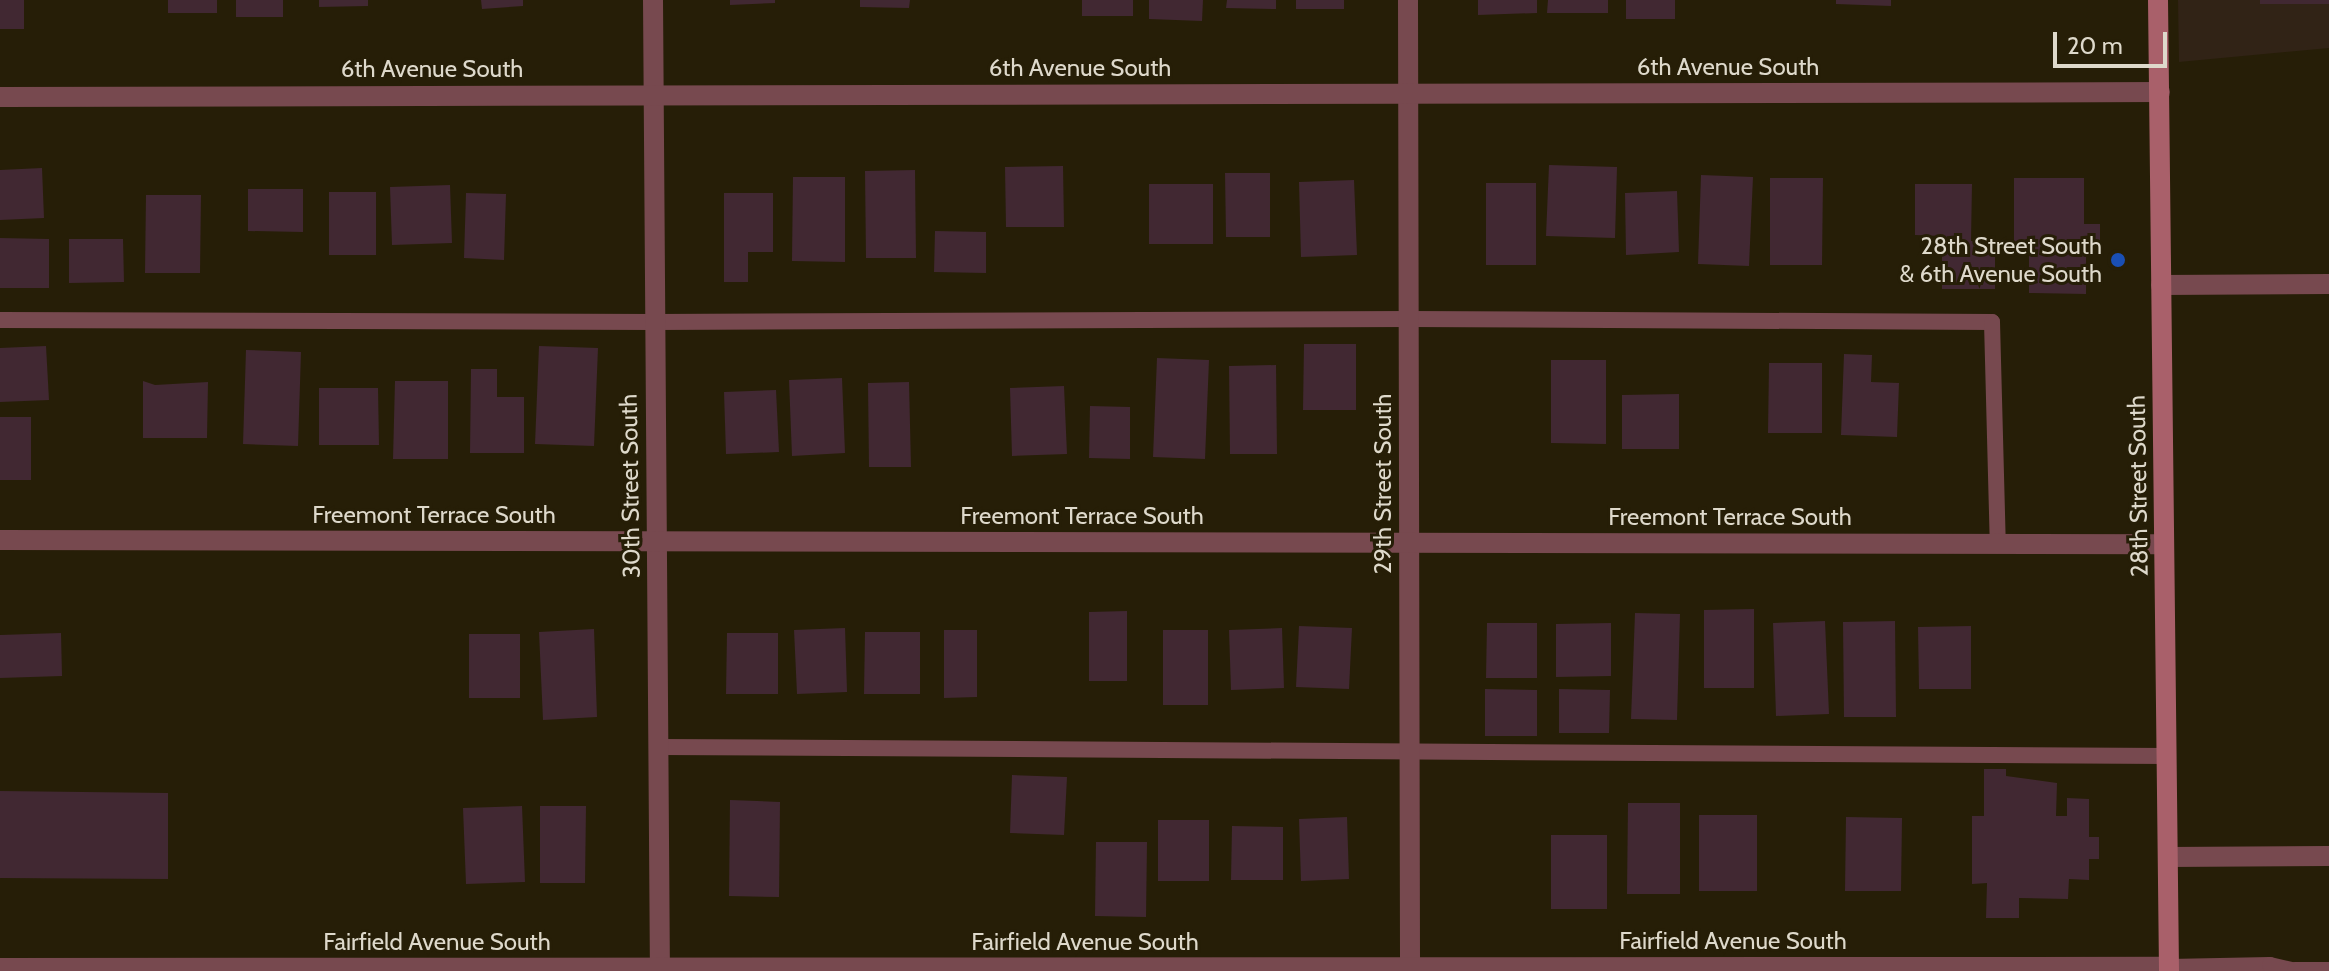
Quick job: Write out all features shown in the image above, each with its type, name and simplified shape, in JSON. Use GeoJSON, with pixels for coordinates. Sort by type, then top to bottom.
{"type":"FeatureCollection","features":[{"type":"Feature","properties":{"kind":"street","name":"30th Street South"},"geometry":{"type":"LineString","coordinates":[[653,0],[660,969]]}},
{"type":"Feature","properties":{"kind":"street","name":"29th Street South"},"geometry":{"type":"LineString","coordinates":[[1408,0],[1410,967]]}},
{"type":"Feature","properties":{"kind":"street","name":"28th Street South"},"geometry":{"type":"LineString","coordinates":[[2158,0],[2169,969]]}},
{"type":"Feature","properties":{"kind":"street","name":"6th Avenue South"},"geometry":{"type":"LineString","coordinates":[[0,97],[2160,92]]}},
{"type":"Feature","properties":{"kind":"street"},"geometry":{"type":"LineString","coordinates":[[2161,285],[2329,284]]}},
{"type":"Feature","properties":{"kind":"street","name":"Freemont Terrace South"},"geometry":{"type":"LineString","coordinates":[[0,540],[2164,544]]}},
{"type":"Feature","properties":{"kind":"street"},"geometry":{"type":"LineString","coordinates":[[2168,857],[2329,856]]}},
{"type":"Feature","properties":{"kind":"street","name":"Fairfield Avenue South"},"geometry":{"type":"LineString","coordinates":[[0,968],[2169,969]]}},
{"type":"Feature","properties":{"kind":"lane"},"geometry":{"type":"LineString","coordinates":[[0,320],[655,322],[1409,319],[1992,322],[1998,544]]}},
{"type":"Feature","properties":{"kind":"lane"},"geometry":{"type":"LineString","coordinates":[[660,747],[1409,754],[2167,756]]}},
{"type":"Feature","properties":{"kind":"lane"},"geometry":{"type":"LineString","coordinates":[[2169,969],[2270,965],[2296,970],[2329,970]]}},
{"type":"Feature","properties":{"kind":"shaded area"},"geometry":{"type":"Polygon","coordinates":[[[2178,0],[2329,0],[2329,48],[2179,62],[2178,0]]]}},
{"type":"Feature","properties":{"kind":"building"},"geometry":{"type":"Polygon","coordinates":[[[0,0],[24,0],[24,29],[0,29],[0,0]]]}},
{"type":"Feature","properties":{"kind":"building"},"geometry":{"type":"Polygon","coordinates":[[[168,0],[217,0],[217,13],[168,13],[168,0]]]}},
{"type":"Feature","properties":{"kind":"building"},"geometry":{"type":"Polygon","coordinates":[[[236,0],[283,0],[283,17],[236,17],[236,0]]]}},
{"type":"Feature","properties":{"kind":"building"},"geometry":{"type":"Polygon","coordinates":[[[319,0],[368,0],[368,6],[319,7],[319,0]]]}},
{"type":"Feature","properties":{"kind":"building"},"geometry":{"type":"Polygon","coordinates":[[[481,0],[523,0],[523,6],[482,9],[481,0]]]}},
{"type":"Feature","properties":{"kind":"building"},"geometry":{"type":"Polygon","coordinates":[[[730,0],[775,0],[775,3],[730,5],[730,0]]]}},
{"type":"Feature","properties":{"kind":"building"},"geometry":{"type":"Polygon","coordinates":[[[860,0],[910,0],[909,8],[860,7],[860,0]]]}},
{"type":"Feature","properties":{"kind":"building"},"geometry":{"type":"Polygon","coordinates":[[[1082,0],[1133,0],[1133,16],[1082,16],[1082,0]]]}},
{"type":"Feature","properties":{"kind":"building"},"geometry":{"type":"Polygon","coordinates":[[[1149,0],[1203,0],[1202,21],[1149,19],[1149,0]]]}},
{"type":"Feature","properties":{"kind":"building"},"geometry":{"type":"Polygon","coordinates":[[[1227,0],[1276,0],[1276,9],[1226,8],[1227,0]]]}},
{"type":"Feature","properties":{"kind":"building"},"geometry":{"type":"Polygon","coordinates":[[[1296,0],[1344,0],[1344,9],[1296,9],[1296,0]]]}},
{"type":"Feature","properties":{"kind":"building"},"geometry":{"type":"Polygon","coordinates":[[[1478,0],[1537,0],[1537,13],[1478,15],[1478,0]]]}},
{"type":"Feature","properties":{"kind":"building"},"geometry":{"type":"Polygon","coordinates":[[[1548,0],[1608,0],[1608,13],[1547,13],[1548,0]]]}},
{"type":"Feature","properties":{"kind":"building"},"geometry":{"type":"Polygon","coordinates":[[[1626,0],[1675,0],[1675,19],[1626,19],[1626,0]]]}},
{"type":"Feature","properties":{"kind":"building"},"geometry":{"type":"Polygon","coordinates":[[[1836,0],[1891,0],[1891,6],[1836,4],[1836,0]]]}},
{"type":"Feature","properties":{"kind":"building"},"geometry":{"type":"Polygon","coordinates":[[[2260,0],[2329,0],[2329,4],[2260,4],[2260,0]]]}},
{"type":"Feature","properties":{"kind":"building"},"geometry":{"type":"Polygon","coordinates":[[[1549,165],[1617,167],[1615,238],[1546,236],[1549,165]]]}},
{"type":"Feature","properties":{"kind":"building"},"geometry":{"type":"Polygon","coordinates":[[[1063,166],[1064,227],[1006,227],[1005,167],[1063,166]]]}},
{"type":"Feature","properties":{"kind":"building"},"geometry":{"type":"Polygon","coordinates":[[[42,168],[44,218],[0,220],[0,170],[42,168]]]}},
{"type":"Feature","properties":{"kind":"building"},"geometry":{"type":"Polygon","coordinates":[[[915,170],[916,258],[866,258],[865,171],[915,170]]]}},
{"type":"Feature","properties":{"kind":"building"},"geometry":{"type":"Polygon","coordinates":[[[1225,173],[1270,173],[1270,237],[1226,237],[1225,173]]]}},
{"type":"Feature","properties":{"kind":"building"},"geometry":{"type":"Polygon","coordinates":[[[1701,175],[1753,177],[1749,266],[1698,264],[1701,175]]]}},
{"type":"Feature","properties":{"kind":"building"},"geometry":{"type":"Polygon","coordinates":[[[793,177],[845,177],[845,262],[792,261],[793,177]]]}},
{"type":"Feature","properties":{"kind":"building"},"geometry":{"type":"Polygon","coordinates":[[[1770,178],[1823,178],[1822,265],[1770,265],[1770,178]]]}},
{"type":"Feature","properties":{"kind":"building"},"geometry":{"type":"Polygon","coordinates":[[[2014,178],[2084,178],[2084,224],[2100,224],[2100,243],[2086,243],[2086,294],[2029,293],[2029,251],[2014,252],[2014,178]]]}},
{"type":"Feature","properties":{"kind":"building"},"geometry":{"type":"Polygon","coordinates":[[[1354,180],[1357,255],[1301,257],[1299,182],[1354,180]]]}},
{"type":"Feature","properties":{"kind":"building"},"geometry":{"type":"Polygon","coordinates":[[[1486,183],[1536,183],[1536,265],[1486,265],[1486,183]]]}},
{"type":"Feature","properties":{"kind":"building"},"geometry":{"type":"Polygon","coordinates":[[[1149,184],[1213,184],[1213,244],[1149,244],[1149,184]]]}},
{"type":"Feature","properties":{"kind":"building"},"geometry":{"type":"Polygon","coordinates":[[[1915,184],[1972,184],[1971,241],[1995,241],[1995,289],[1942,289],[1942,236],[1915,235],[1915,184]]]}},
{"type":"Feature","properties":{"kind":"building"},"geometry":{"type":"Polygon","coordinates":[[[450,185],[452,243],[392,245],[390,187],[450,185]]]}},
{"type":"Feature","properties":{"kind":"building"},"geometry":{"type":"Polygon","coordinates":[[[248,189],[303,189],[303,232],[248,231],[248,189]]]}},
{"type":"Feature","properties":{"kind":"building"},"geometry":{"type":"Polygon","coordinates":[[[1677,191],[1679,252],[1626,255],[1625,193],[1677,191]]]}},
{"type":"Feature","properties":{"kind":"building"},"geometry":{"type":"Polygon","coordinates":[[[329,192],[376,192],[376,255],[329,255],[329,192]]]}},
{"type":"Feature","properties":{"kind":"building"},"geometry":{"type":"Polygon","coordinates":[[[466,193],[506,194],[504,260],[464,258],[466,193]]]}},
{"type":"Feature","properties":{"kind":"building"},"geometry":{"type":"Polygon","coordinates":[[[724,193],[773,193],[773,252],[748,252],[748,282],[724,282],[724,193]]]}},
{"type":"Feature","properties":{"kind":"building"},"geometry":{"type":"Polygon","coordinates":[[[146,195],[201,195],[200,273],[145,273],[146,195]]]}},
{"type":"Feature","properties":{"kind":"building"},"geometry":{"type":"Polygon","coordinates":[[[935,231],[986,232],[986,273],[934,272],[935,231]]]}},
{"type":"Feature","properties":{"kind":"building"},"geometry":{"type":"Polygon","coordinates":[[[0,238],[49,239],[49,288],[0,288],[0,238]]]}},
{"type":"Feature","properties":{"kind":"building"},"geometry":{"type":"Polygon","coordinates":[[[69,239],[123,239],[124,282],[69,283],[69,239]]]}},
{"type":"Feature","properties":{"kind":"building"},"geometry":{"type":"Polygon","coordinates":[[[1304,344],[1356,344],[1356,410],[1303,410],[1304,344]]]}},
{"type":"Feature","properties":{"kind":"building"},"geometry":{"type":"Polygon","coordinates":[[[46,346],[49,400],[0,402],[0,348],[46,346]]]}},
{"type":"Feature","properties":{"kind":"building"},"geometry":{"type":"Polygon","coordinates":[[[539,346],[598,348],[594,446],[535,444],[539,346]]]}},
{"type":"Feature","properties":{"kind":"building"},"geometry":{"type":"Polygon","coordinates":[[[246,350],[301,352],[298,446],[243,444],[246,350]]]}},
{"type":"Feature","properties":{"kind":"building"},"geometry":{"type":"Polygon","coordinates":[[[1844,354],[1872,355],[1871,382],[1899,383],[1897,437],[1841,435],[1844,354]]]}},
{"type":"Feature","properties":{"kind":"building"},"geometry":{"type":"Polygon","coordinates":[[[1157,358],[1209,360],[1205,459],[1153,457],[1157,358]]]}},
{"type":"Feature","properties":{"kind":"building"},"geometry":{"type":"Polygon","coordinates":[[[1551,360],[1606,360],[1606,444],[1551,443],[1551,360]]]}},
{"type":"Feature","properties":{"kind":"building"},"geometry":{"type":"Polygon","coordinates":[[[1769,363],[1822,363],[1822,433],[1768,433],[1769,363]]]}},
{"type":"Feature","properties":{"kind":"building"},"geometry":{"type":"Polygon","coordinates":[[[1276,365],[1277,454],[1230,454],[1229,366],[1276,365]]]}},
{"type":"Feature","properties":{"kind":"building"},"geometry":{"type":"Polygon","coordinates":[[[471,369],[497,369],[497,397],[524,397],[524,453],[470,453],[471,369]]]}},
{"type":"Feature","properties":{"kind":"building"},"geometry":{"type":"Polygon","coordinates":[[[842,378],[845,453],[792,456],[789,380],[842,378]]]}},
{"type":"Feature","properties":{"kind":"building"},"geometry":{"type":"Polygon","coordinates":[[[143,381],[155,385],[208,382],[207,438],[143,438],[143,381]]]}},
{"type":"Feature","properties":{"kind":"building"},"geometry":{"type":"Polygon","coordinates":[[[395,381],[448,381],[448,459],[393,459],[395,381]]]}},
{"type":"Feature","properties":{"kind":"building"},"geometry":{"type":"Polygon","coordinates":[[[909,382],[911,467],[869,467],[868,383],[909,382]]]}},
{"type":"Feature","properties":{"kind":"building"},"geometry":{"type":"Polygon","coordinates":[[[1064,386],[1067,454],[1012,456],[1010,388],[1064,386]]]}},
{"type":"Feature","properties":{"kind":"building"},"geometry":{"type":"Polygon","coordinates":[[[319,388],[378,388],[379,445],[319,445],[319,388]]]}},
{"type":"Feature","properties":{"kind":"building"},"geometry":{"type":"Polygon","coordinates":[[[776,390],[779,452],[726,454],[724,392],[776,390]]]}},
{"type":"Feature","properties":{"kind":"building"},"geometry":{"type":"Polygon","coordinates":[[[1679,394],[1679,449],[1622,449],[1622,395],[1679,394]]]}},
{"type":"Feature","properties":{"kind":"building"},"geometry":{"type":"Polygon","coordinates":[[[1090,406],[1130,407],[1130,459],[1089,458],[1090,406]]]}},
{"type":"Feature","properties":{"kind":"building"},"geometry":{"type":"Polygon","coordinates":[[[0,417],[31,417],[31,480],[0,480],[0,417]]]}},
{"type":"Feature","properties":{"kind":"building"},"geometry":{"type":"Polygon","coordinates":[[[1754,609],[1754,688],[1704,688],[1704,610],[1754,609]]]}},
{"type":"Feature","properties":{"kind":"building"},"geometry":{"type":"Polygon","coordinates":[[[1127,611],[1127,681],[1089,681],[1089,612],[1127,611]]]}},
{"type":"Feature","properties":{"kind":"building"},"geometry":{"type":"Polygon","coordinates":[[[1635,613],[1680,614],[1677,720],[1631,719],[1635,613]]]}},
{"type":"Feature","properties":{"kind":"building"},"geometry":{"type":"Polygon","coordinates":[[[1825,621],[1829,714],[1776,716],[1773,623],[1825,621]]]}},
{"type":"Feature","properties":{"kind":"building"},"geometry":{"type":"Polygon","coordinates":[[[1895,621],[1896,717],[1844,717],[1843,622],[1895,621]]]}},
{"type":"Feature","properties":{"kind":"building"},"geometry":{"type":"Polygon","coordinates":[[[1487,623],[1537,623],[1537,678],[1486,678],[1487,623]]]}},
{"type":"Feature","properties":{"kind":"building"},"geometry":{"type":"Polygon","coordinates":[[[1611,623],[1611,676],[1556,677],[1556,624],[1611,623]]]}},
{"type":"Feature","properties":{"kind":"building"},"geometry":{"type":"Polygon","coordinates":[[[1299,626],[1352,628],[1349,689],[1296,687],[1299,626]]]}},
{"type":"Feature","properties":{"kind":"building"},"geometry":{"type":"Polygon","coordinates":[[[1971,626],[1971,689],[1919,689],[1918,627],[1971,626]]]}},
{"type":"Feature","properties":{"kind":"building"},"geometry":{"type":"Polygon","coordinates":[[[845,628],[847,692],[797,694],[794,630],[845,628]]]}},
{"type":"Feature","properties":{"kind":"building"},"geometry":{"type":"Polygon","coordinates":[[[1282,628],[1284,688],[1231,690],[1229,630],[1282,628]]]}},
{"type":"Feature","properties":{"kind":"building"},"geometry":{"type":"Polygon","coordinates":[[[594,629],[597,717],[543,720],[539,632],[594,629]]]}},
{"type":"Feature","properties":{"kind":"building"},"geometry":{"type":"Polygon","coordinates":[[[944,630],[977,630],[977,697],[944,698],[944,630]]]}},
{"type":"Feature","properties":{"kind":"building"},"geometry":{"type":"Polygon","coordinates":[[[1163,630],[1208,630],[1208,705],[1163,705],[1163,630]]]}},
{"type":"Feature","properties":{"kind":"building"},"geometry":{"type":"Polygon","coordinates":[[[865,632],[920,632],[920,694],[864,694],[865,632]]]}},
{"type":"Feature","properties":{"kind":"building"},"geometry":{"type":"Polygon","coordinates":[[[61,633],[62,676],[0,678],[0,635],[61,633]]]}},
{"type":"Feature","properties":{"kind":"building"},"geometry":{"type":"Polygon","coordinates":[[[727,633],[778,633],[778,694],[726,694],[727,633]]]}},
{"type":"Feature","properties":{"kind":"building"},"geometry":{"type":"Polygon","coordinates":[[[469,634],[520,634],[520,698],[469,698],[469,634]]]}},
{"type":"Feature","properties":{"kind":"building"},"geometry":{"type":"Polygon","coordinates":[[[1485,689],[1537,690],[1537,736],[1485,736],[1485,689]]]}},
{"type":"Feature","properties":{"kind":"building"},"geometry":{"type":"Polygon","coordinates":[[[1559,689],[1610,690],[1609,733],[1559,733],[1559,689]]]}},
{"type":"Feature","properties":{"kind":"building"},"geometry":{"type":"Polygon","coordinates":[[[1984,769],[2006,769],[2006,776],[2057,783],[2056,816],[2067,816],[2067,798],[2089,799],[2089,837],[2099,837],[2099,859],[2089,859],[2089,880],[2069,879],[2068,899],[2019,898],[2019,918],[1986,918],[1987,883],[1972,884],[1972,816],[1984,816],[1984,769]]]}},
{"type":"Feature","properties":{"kind":"building"},"geometry":{"type":"Polygon","coordinates":[[[1012,775],[1067,777],[1064,835],[1010,833],[1012,775]]]}},
{"type":"Feature","properties":{"kind":"building"},"geometry":{"type":"Polygon","coordinates":[[[0,791],[168,793],[168,879],[0,878],[0,791]]]}},
{"type":"Feature","properties":{"kind":"building"},"geometry":{"type":"Polygon","coordinates":[[[730,800],[780,802],[779,897],[729,896],[730,800]]]}},
{"type":"Feature","properties":{"kind":"building"},"geometry":{"type":"Polygon","coordinates":[[[1628,803],[1680,803],[1680,894],[1627,894],[1628,803]]]}},
{"type":"Feature","properties":{"kind":"building"},"geometry":{"type":"Polygon","coordinates":[[[522,806],[525,882],[466,884],[463,808],[522,806]]]}},
{"type":"Feature","properties":{"kind":"building"},"geometry":{"type":"Polygon","coordinates":[[[540,806],[586,806],[585,883],[540,883],[540,806]]]}},
{"type":"Feature","properties":{"kind":"building"},"geometry":{"type":"Polygon","coordinates":[[[1699,815],[1757,815],[1757,891],[1699,891],[1699,815]]]}},
{"type":"Feature","properties":{"kind":"building"},"geometry":{"type":"Polygon","coordinates":[[[1347,817],[1349,879],[1301,881],[1299,819],[1347,817]]]}},
{"type":"Feature","properties":{"kind":"building"},"geometry":{"type":"Polygon","coordinates":[[[1846,817],[1902,818],[1901,891],[1845,891],[1846,817]]]}},
{"type":"Feature","properties":{"kind":"building"},"geometry":{"type":"Polygon","coordinates":[[[1158,820],[1209,820],[1209,881],[1158,881],[1158,820]]]}},
{"type":"Feature","properties":{"kind":"building"},"geometry":{"type":"Polygon","coordinates":[[[1232,826],[1283,827],[1283,880],[1231,880],[1232,826]]]}},
{"type":"Feature","properties":{"kind":"building"},"geometry":{"type":"Polygon","coordinates":[[[1551,835],[1607,835],[1607,909],[1551,909],[1551,835]]]}},
{"type":"Feature","properties":{"kind":"building"},"geometry":{"type":"Polygon","coordinates":[[[1096,842],[1147,842],[1146,917],[1095,916],[1096,842]]]}},
{"type":"Feature","properties":{"kind":"place","name":"28th Street South & 6th Avenue South"},"geometry":{"type":"Point","coordinates":[2118,260]}}]}
